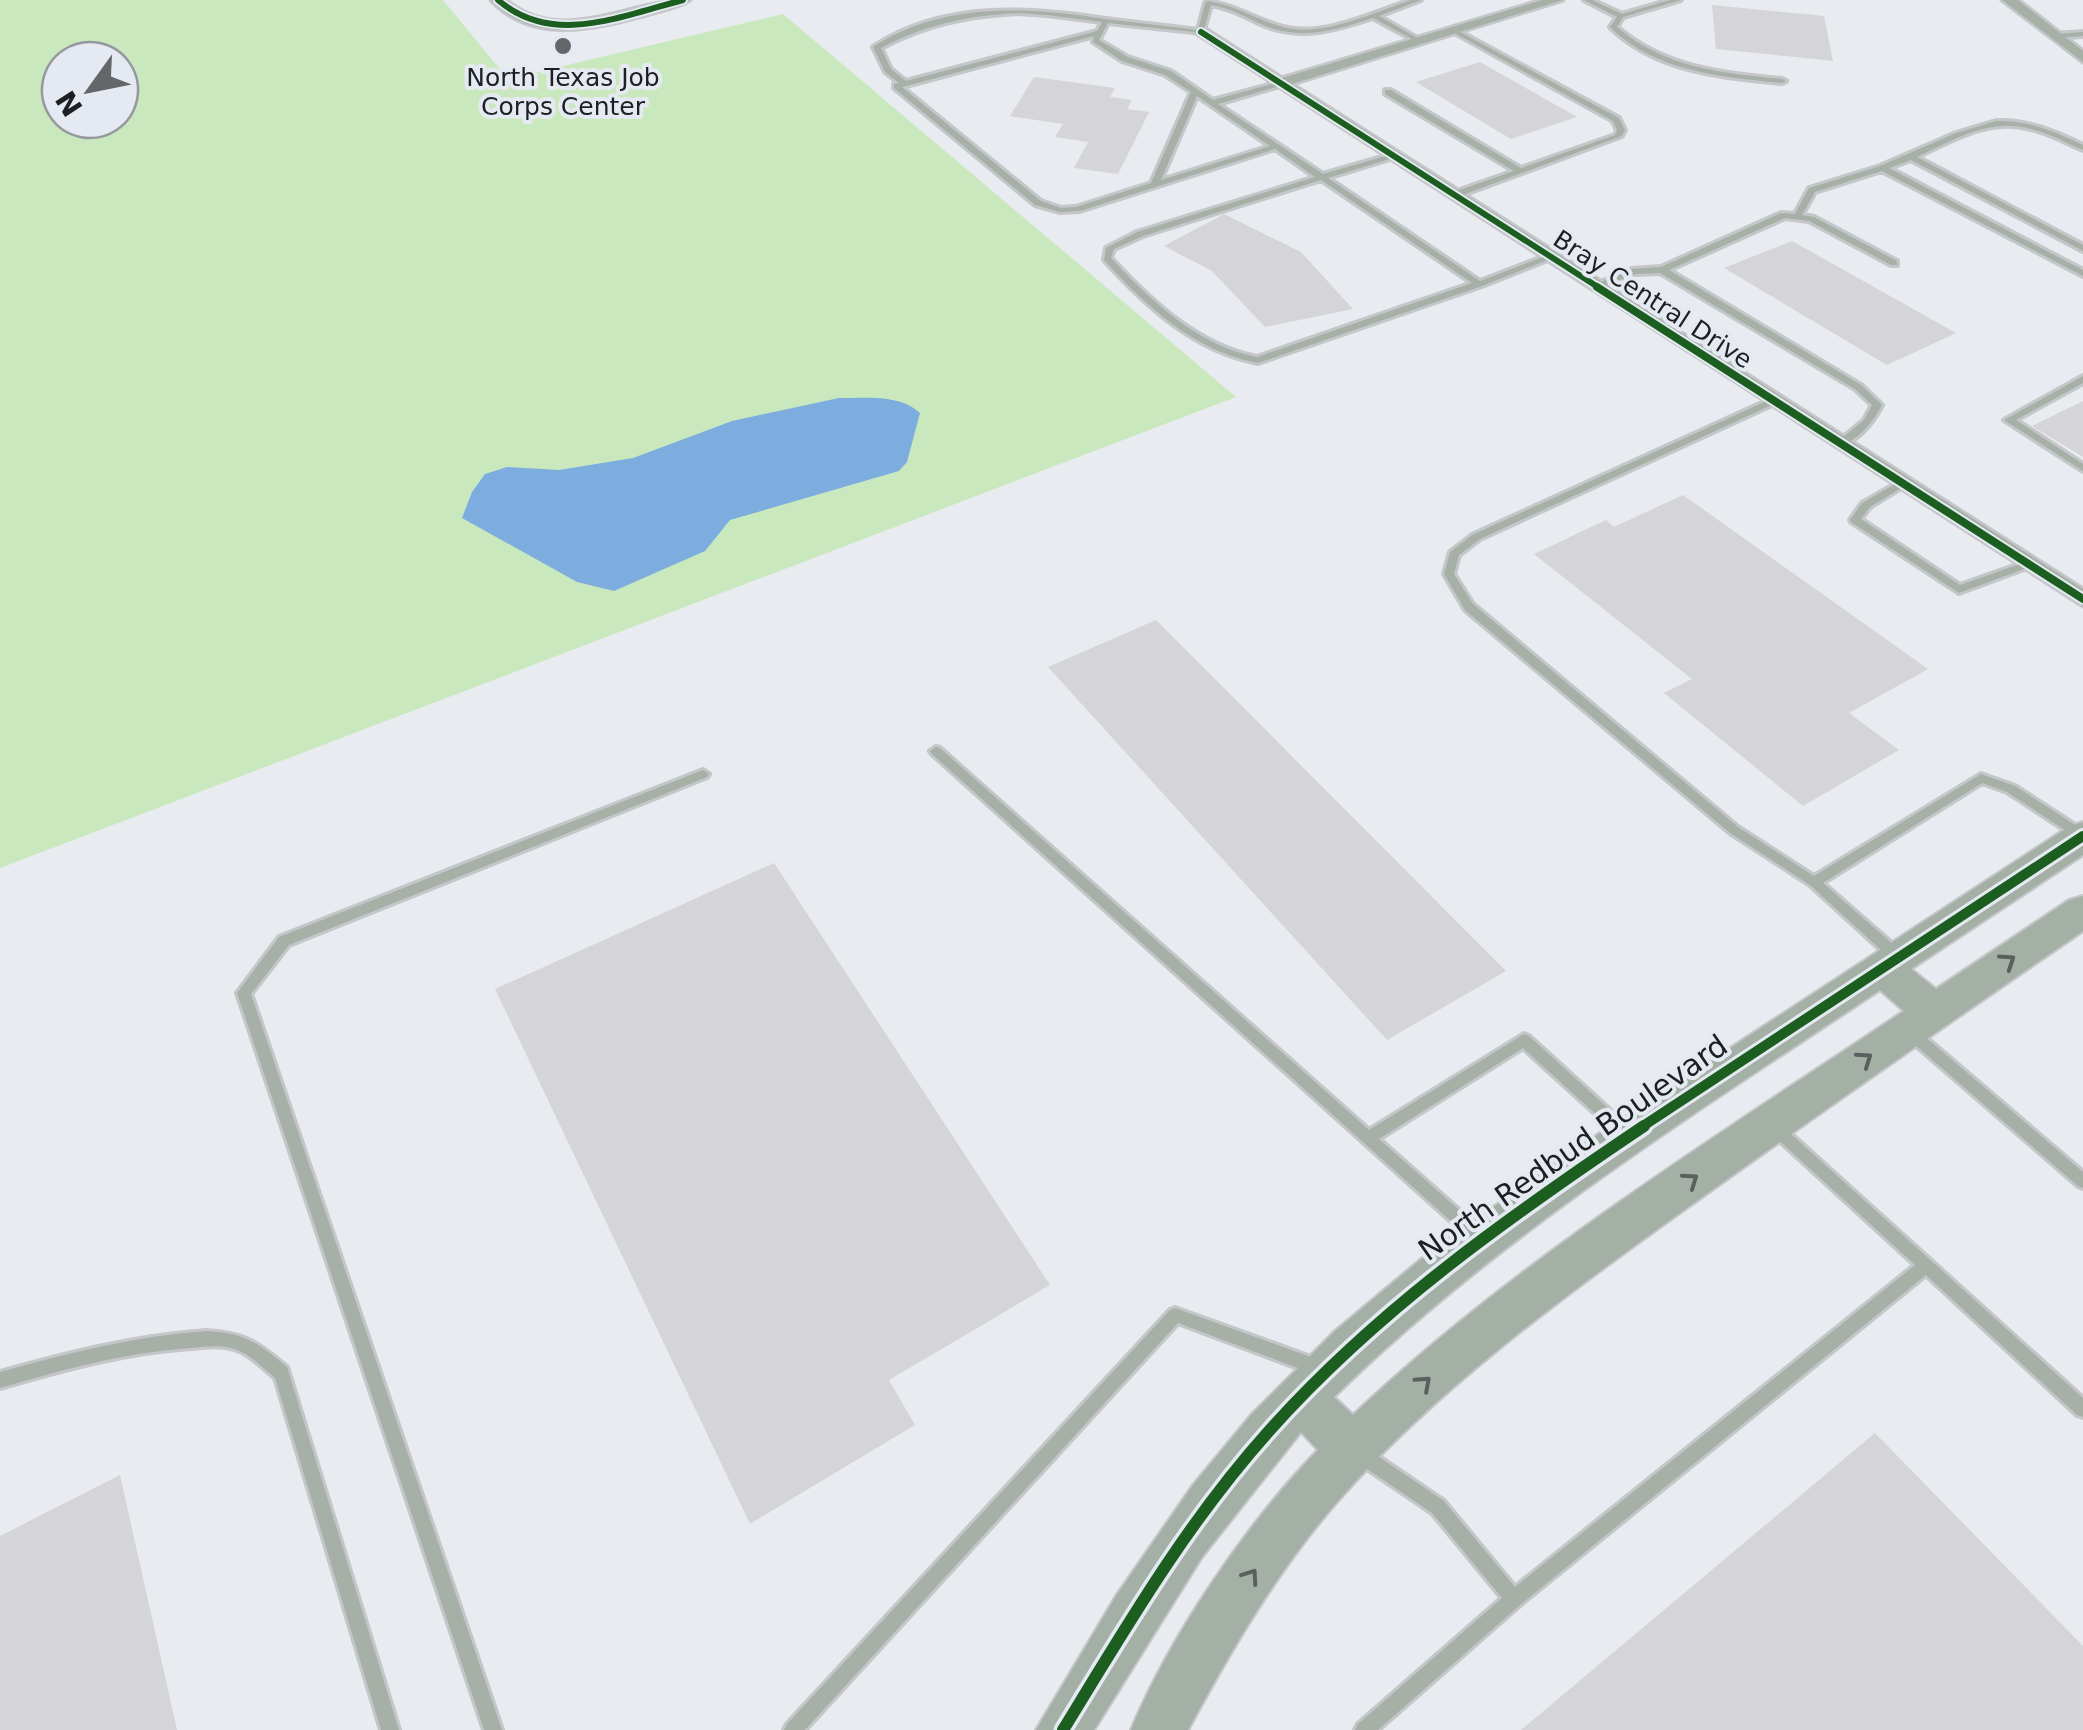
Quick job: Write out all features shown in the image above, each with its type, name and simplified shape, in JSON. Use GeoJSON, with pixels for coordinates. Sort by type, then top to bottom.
{"type":"FeatureCollection","features":[{"type":"Feature","properties":{"kind":"street"},"geometry":{"type":"LineString","coordinates":[[498,0],[517,19],[542,26],[586,23],[683,0]]}},
{"type":"Feature","properties":{"kind":"street"},"geometry":{"type":"LineString","coordinates":[[1280,83],[1556,0]]}},
{"type":"Feature","properties":{"kind":"street"},"geometry":{"type":"LineString","coordinates":[[2009,0],[2083,58]]}},
{"type":"Feature","properties":{"kind":"street","name":"Bray Central Drive"},"geometry":{"type":"LineString","coordinates":[[1201,32],[2083,599]]}},
{"type":"Feature","properties":{"kind":"street","name":"North Redbud Boulevard"},"geometry":{"type":"LineString","coordinates":[[1064,1730],[1189,1530],[1268,1432],[1439,1270],[1629,1136],[2083,837]]}},
{"type":"Feature","properties":{"kind":"street"},"geometry":{"type":"LineString","coordinates":[[1158,1730],[1229,1608],[1319,1485],[1470,1340],[1771,1124],[2083,911]]}},
{"type":"Feature","properties":{"kind":"street"},"geometry":{"type":"LineString","coordinates":[[1890,963],[1920,1021]]}},
{"type":"Feature","properties":{"kind":"street"},"geometry":{"type":"LineString","coordinates":[[1314,1385],[1353,1450]]}},
{"type":"Feature","properties":{"kind":"lane"},"geometry":{"type":"LineString","coordinates":[[905,84],[888,70],[877,47],[892,38],[979,12],[1022,8],[1201,32],[1206,2],[1232,5],[1278,27],[1304,32],[1418,0]]}},
{"type":"Feature","properties":{"kind":"lane"},"geometry":{"type":"LineString","coordinates":[[1586,0],[1622,16]]}},
{"type":"Feature","properties":{"kind":"lane"},"geometry":{"type":"LineString","coordinates":[[1678,0],[1622,16],[1613,27],[1624,39],[1697,72],[1782,81]]}},
{"type":"Feature","properties":{"kind":"lane"},"geometry":{"type":"LineString","coordinates":[[1371,14],[1419,41]]}},
{"type":"Feature","properties":{"kind":"lane"},"geometry":{"type":"LineString","coordinates":[[1106,21],[1095,41],[1125,59],[1168,74],[1195,91],[1479,284]]}},
{"type":"Feature","properties":{"kind":"lane"},"geometry":{"type":"LineString","coordinates":[[1453,30],[1616,120],[1621,130],[1618,136],[1454,195]]}},
{"type":"Feature","properties":{"kind":"lane"},"geometry":{"type":"LineString","coordinates":[[1100,33],[897,86],[1038,204],[1050,209],[1077,209],[1277,146]]}},
{"type":"Feature","properties":{"kind":"lane"},"geometry":{"type":"LineString","coordinates":[[2055,36],[2083,34]]}},
{"type":"Feature","properties":{"kind":"lane"},"geometry":{"type":"LineString","coordinates":[[1213,103],[1280,83]]}},
{"type":"Feature","properties":{"kind":"lane"},"geometry":{"type":"LineString","coordinates":[[1155,184],[1195,91]]}},
{"type":"Feature","properties":{"kind":"lane"},"geometry":{"type":"LineString","coordinates":[[1388,92],[1520,171]]}},
{"type":"Feature","properties":{"kind":"lane"},"geometry":{"type":"LineString","coordinates":[[1797,217],[1812,190],[1912,157],[1991,121],[2049,130],[2083,148]]}},
{"type":"Feature","properties":{"kind":"lane"},"geometry":{"type":"LineString","coordinates":[[1393,156],[1140,234],[1110,248],[1107,258],[1123,276],[1210,348],[1235,358],[1258,360],[1551,257]]}},
{"type":"Feature","properties":{"kind":"lane"},"geometry":{"type":"LineString","coordinates":[[1912,157],[2083,248]]}},
{"type":"Feature","properties":{"kind":"lane"},"geometry":{"type":"LineString","coordinates":[[1883,168],[2083,273]]}},
{"type":"Feature","properties":{"kind":"lane"},"geometry":{"type":"LineString","coordinates":[[1596,286],[1635,271],[1662,270],[1784,215],[1812,219],[1894,263]]}},
{"type":"Feature","properties":{"kind":"lane"},"geometry":{"type":"LineString","coordinates":[[1662,270],[1858,387],[1876,406],[1868,422],[1841,444]]}},
{"type":"Feature","properties":{"kind":"lane"},"geometry":{"type":"LineString","coordinates":[[2083,379],[2010,420],[2083,468]]}},
{"type":"Feature","properties":{"kind":"lane"},"geometry":{"type":"LineString","coordinates":[[1773,401],[1476,538],[1454,554],[1449,574],[1469,607],[1734,830],[1814,882],[1890,963]]}},
{"type":"Feature","properties":{"kind":"lane"},"geometry":{"type":"LineString","coordinates":[[1902,482],[1866,505],[1854,520],[1959,589],[2028,564]]}},
{"type":"Feature","properties":{"kind":"lane"},"geometry":{"type":"LineString","coordinates":[[936,752],[1481,1239]]}},
{"type":"Feature","properties":{"kind":"lane"},"geometry":{"type":"LineString","coordinates":[[494,1730],[244,993],[284,941],[703,774]]}},
{"type":"Feature","properties":{"kind":"lane"},"geometry":{"type":"LineString","coordinates":[[1814,882],[1981,778],[2011,789],[2083,837]]}},
{"type":"Feature","properties":{"kind":"lane"},"geometry":{"type":"LineString","coordinates":[[1920,1021],[2083,1181]]}},
{"type":"Feature","properties":{"kind":"lane"},"geometry":{"type":"LineString","coordinates":[[1368,1138],[1524,1040],[1629,1136]]}},
{"type":"Feature","properties":{"kind":"lane"},"geometry":{"type":"LineString","coordinates":[[1771,1124],[2083,1409]]}},
{"type":"Feature","properties":{"kind":"lane"},"geometry":{"type":"LineString","coordinates":[[1364,1730],[1514,1600],[1926,1265]]}},
{"type":"Feature","properties":{"kind":"lane"},"geometry":{"type":"LineString","coordinates":[[793,1730],[1175,1315],[1314,1385]]}},
{"type":"Feature","properties":{"kind":"lane"},"geometry":{"type":"LineString","coordinates":[[0,1380],[178,1342],[232,1340],[282,1373],[390,1730]]}},
{"type":"Feature","properties":{"kind":"lane"},"geometry":{"type":"LineString","coordinates":[[1353,1450],[1438,1506],[1514,1600]]}},
{"type":"Feature","properties":{"kind":"green space"},"geometry":{"type":"Polygon","coordinates":[[[0,0],[443,0],[508,79],[783,14],[1236,397],[0,868],[0,0]]]}},
{"type":"Feature","properties":{"kind":"water"},"geometry":{"type":"Polygon","coordinates":[[[839,398],[893,400],[920,413],[907,462],[899,471],[730,520],[705,551],[614,591],[577,582],[462,518],[472,492],[485,474],[507,467],[559,470],[633,458],[732,421],[839,398]]]}},
{"type":"Feature","properties":{"kind":"building"},"geometry":{"type":"Polygon","coordinates":[[[1712,5],[1824,16],[1833,61],[1716,49],[1712,5]]]}},
{"type":"Feature","properties":{"kind":"building"},"geometry":{"type":"Polygon","coordinates":[[[1480,62],[1577,117],[1511,139],[1416,82],[1480,62]]]}},
{"type":"Feature","properties":{"kind":"building"},"geometry":{"type":"Polygon","coordinates":[[[1034,77],[1115,88],[1110,97],[1132,100],[1127,109],[1149,112],[1118,174],[1074,168],[1088,142],[1055,137],[1063,124],[1010,116],[1034,77]]]}},
{"type":"Feature","properties":{"kind":"building"},"geometry":{"type":"Polygon","coordinates":[[[1224,214],[1301,252],[1353,309],[1265,327],[1212,271],[1164,246],[1224,214]]]}},
{"type":"Feature","properties":{"kind":"building"},"geometry":{"type":"Polygon","coordinates":[[[1792,241],[1956,333],[1887,365],[1724,268],[1792,241]]]}},
{"type":"Feature","properties":{"kind":"building"},"geometry":{"type":"Polygon","coordinates":[[[2083,401],[2083,457],[2032,426],[2083,401]]]}},
{"type":"Feature","properties":{"kind":"building"},"geometry":{"type":"Polygon","coordinates":[[[1683,495],[1928,669],[1849,713],[1899,750],[1803,806],[1664,693],[1692,679],[1534,554],[1606,520],[1614,527],[1683,495]]]}},
{"type":"Feature","properties":{"kind":"building"},"geometry":{"type":"Polygon","coordinates":[[[1156,620],[1506,971],[1387,1040],[1048,667],[1156,620]]]}},
{"type":"Feature","properties":{"kind":"building"},"geometry":{"type":"Polygon","coordinates":[[[774,863],[1050,1285],[889,1380],[915,1425],[750,1524],[495,989],[774,863]]]}},
{"type":"Feature","properties":{"kind":"building"},"geometry":{"type":"Polygon","coordinates":[[[1875,1433],[2083,1646],[2083,1730],[1521,1730],[1875,1433]]]}},
{"type":"Feature","properties":{"kind":"building"},"geometry":{"type":"Polygon","coordinates":[[[120,1475],[177,1730],[0,1730],[0,1536],[120,1475]]]}},
{"type":"Feature","properties":{"kind":"cycle path"},"geometry":{"type":"LineString","coordinates":[[498,0],[516,15],[537,24],[561,26],[612,19],[683,0]]}},
{"type":"Feature","properties":{"kind":"cycle path"},"geometry":{"type":"LineString","coordinates":[[1201,32],[2083,599]]}},
{"type":"Feature","properties":{"kind":"cycle path"},"geometry":{"type":"LineString","coordinates":[[1063,1730],[1159,1576],[1211,1502],[1268,1432],[1352,1347],[1442,1270],[1537,1200],[1746,1057],[2083,836]]}},
{"type":"Feature","properties":{"kind":"place","name":"North Texas Job Corps Center"},"geometry":{"type":"Point","coordinates":[563,46]}}]}
